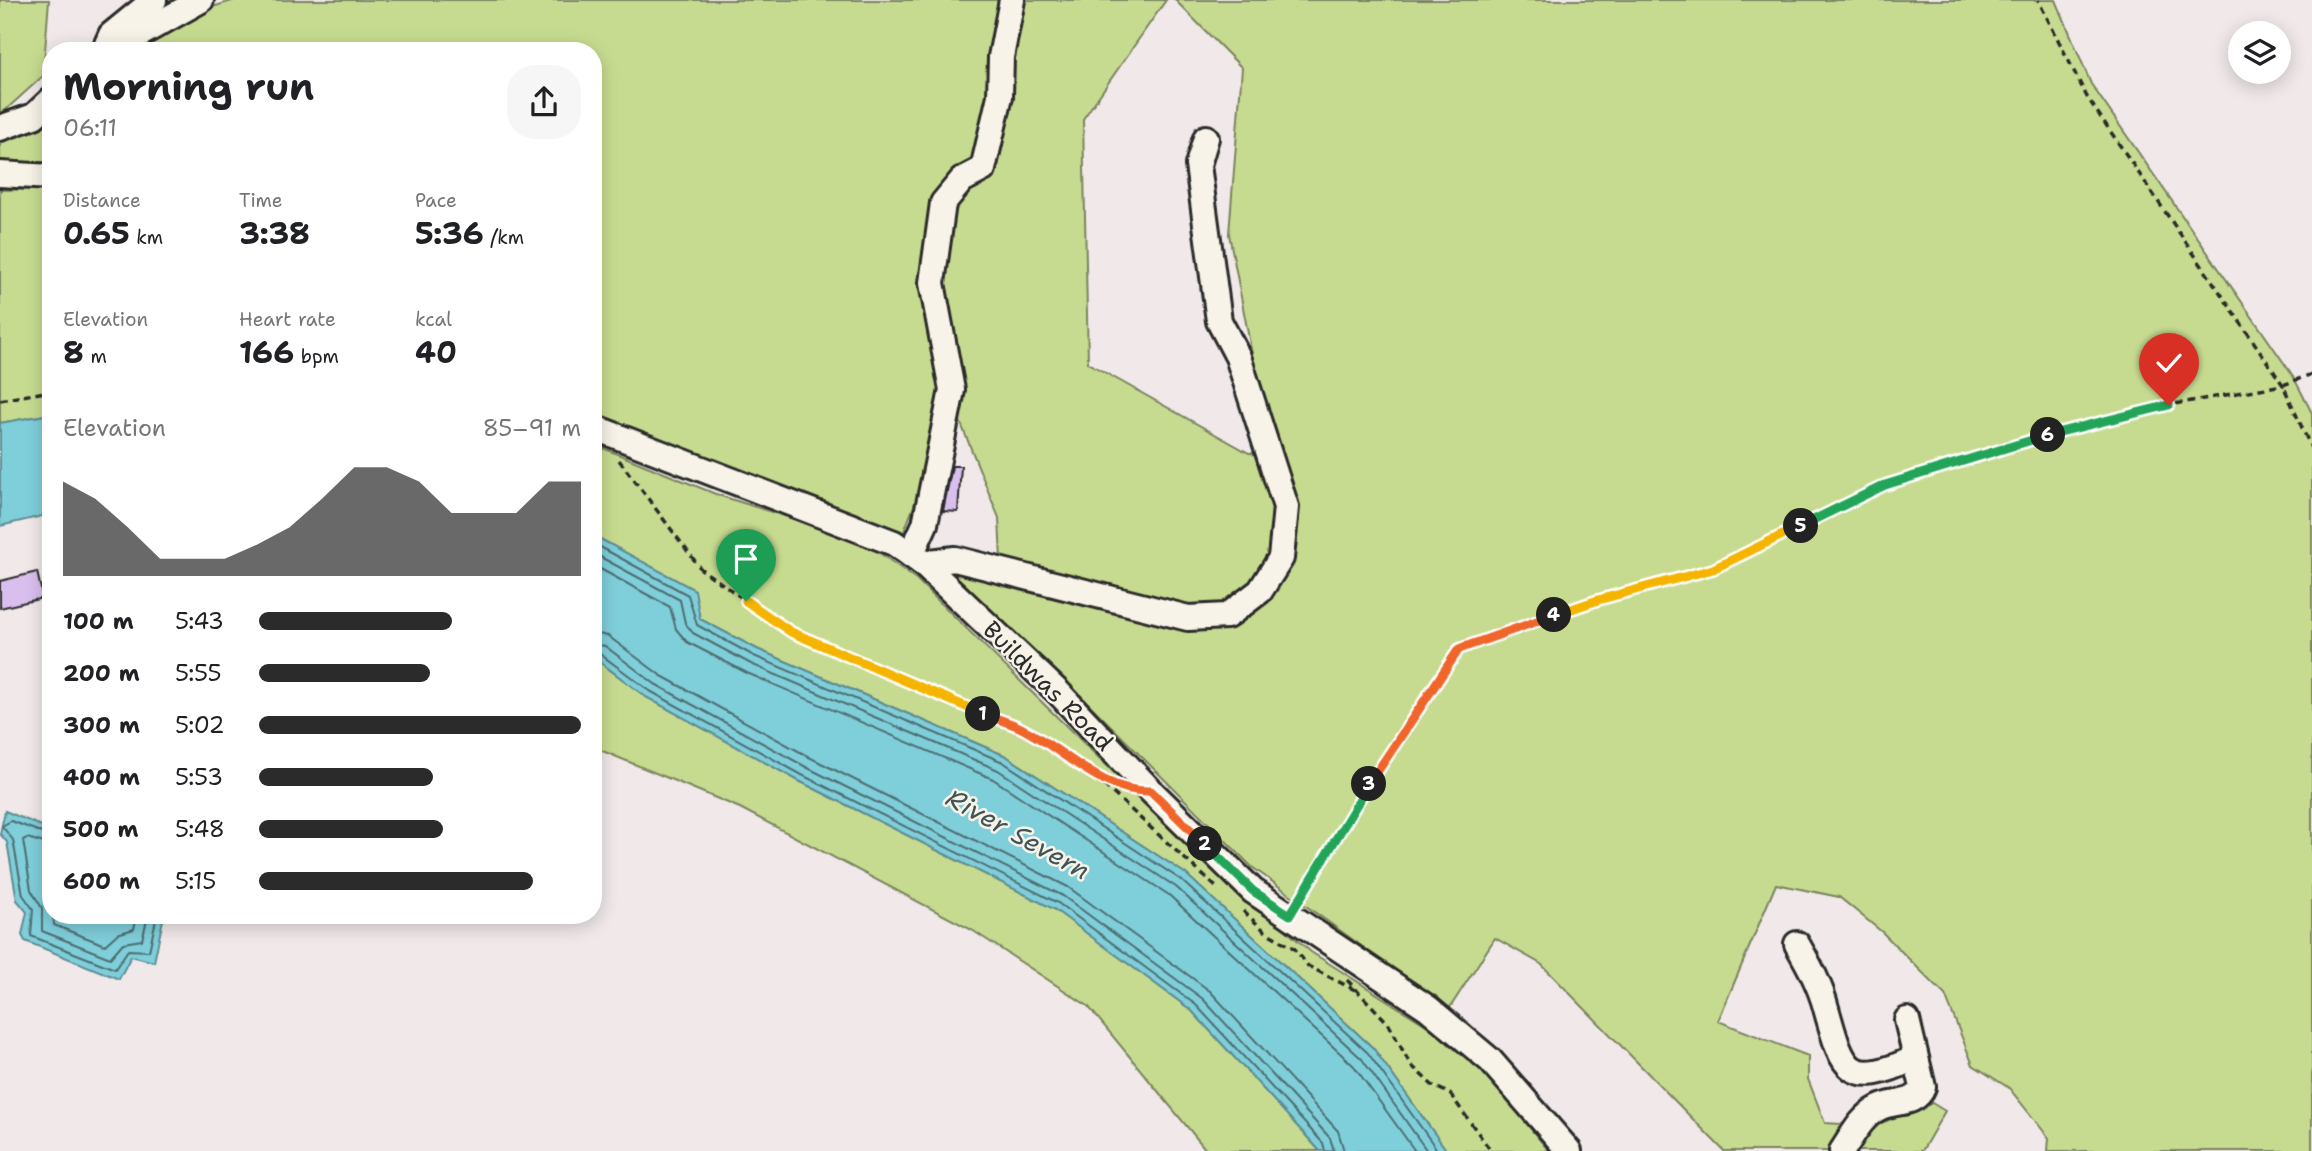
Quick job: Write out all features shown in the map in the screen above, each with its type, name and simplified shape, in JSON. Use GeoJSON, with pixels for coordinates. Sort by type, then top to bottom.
{"type":"FeatureCollection","features":[{"type":"Feature","properties":{"kind":"street"},"geometry":{"type":"LineString","coordinates":[[109,42],[111,35],[154,0]]}},
{"type":"Feature","properties":{"kind":"street"},"geometry":{"type":"LineString","coordinates":[[124,42],[201,0]]}},
{"type":"Feature","properties":{"kind":"street"},"geometry":{"type":"LineString","coordinates":[[1012,0],[1001,57],[1000,96],[983,169],[962,180],[943,203],[932,283],[952,390],[917,559],[954,559],[1188,618],[1227,616],[1260,591],[1281,558],[1286,507],[1238,357],[1219,321],[1198,165],[1206,138]]}},
{"type":"Feature","properties":{"kind":"street"},"geometry":{"type":"LineString","coordinates":[[0,128],[34,116],[42,108]]}},
{"type":"Feature","properties":{"kind":"street"},"geometry":{"type":"LineString","coordinates":[[0,173],[42,176]]}},
{"type":"Feature","properties":{"kind":"street","name":"Buildwas Road"},"geometry":{"type":"LineString","coordinates":[[602,430],[894,543],[917,559],[1058,692],[1151,791],[1253,891],[1428,1008],[1490,1060],[1569,1151]]}},
{"type":"Feature","properties":{"kind":"street"},"geometry":{"type":"LineString","coordinates":[[1797,944],[1819,985],[1832,1036],[1845,1063],[1857,1071],[1876,1073],[1915,1058]]}},
{"type":"Feature","properties":{"kind":"street"},"geometry":{"type":"LineString","coordinates":[[1842,1151],[1875,1111],[1907,1102],[1921,1094],[1923,1087],[1907,1020]]}},
{"type":"Feature","properties":{"kind":"path"},"geometry":{"type":"LineString","coordinates":[[2038,0],[2087,97],[2283,385],[2312,450]]}},
{"type":"Feature","properties":{"kind":"path"},"geometry":{"type":"LineString","coordinates":[[1290,915],[1348,816],[1459,649],[1598,600],[1713,569],[1885,485],[2029,439],[2169,405],[2283,385],[2312,374]]}},
{"type":"Feature","properties":{"kind":"path"},"geometry":{"type":"LineString","coordinates":[[0,400],[42,393]]}},
{"type":"Feature","properties":{"kind":"path"},"geometry":{"type":"LineString","coordinates":[[619,437],[614,450],[626,473],[701,569],[779,624],[956,704],[1020,727],[1089,772],[1113,782]]}},
{"type":"Feature","properties":{"kind":"path"},"geometry":{"type":"LineString","coordinates":[[1340,972],[1388,1023],[1410,1065],[1432,1085],[1450,1094],[1491,1151]]}},
{"type":"Feature","properties":{"kind":"green space"},"geometry":{"type":"Polygon","coordinates":[[[0,0],[49,0],[46,42],[42,42],[42,77],[0,115],[0,0]]]}},
{"type":"Feature","properties":{"kind":"green space"},"geometry":{"type":"Polygon","coordinates":[[[235,0],[1166,0],[1083,119],[1088,363],[1249,453],[1271,454],[1229,234],[1242,68],[1175,0],[2056,0],[2091,84],[2293,376],[2312,413],[2312,1151],[2048,1151],[2049,1138],[2009,1088],[1973,1065],[1945,995],[1882,932],[1839,897],[1776,884],[1718,1021],[1808,1056],[1808,1079],[1825,1123],[1874,1126],[1932,1103],[1945,1111],[1922,1151],[1724,1151],[1541,964],[1495,938],[1449,1009],[1252,867],[1052,667],[945,569],[1001,561],[999,518],[947,389],[934,454],[903,534],[602,416],[602,42],[151,42],[203,10],[235,0]]]}},
{"type":"Feature","properties":{"kind":"green space"},"geometry":{"type":"Polygon","coordinates":[[[42,120],[42,162],[0,162],[0,137],[42,120]]]}},
{"type":"Feature","properties":{"kind":"green space"},"geometry":{"type":"Polygon","coordinates":[[[42,189],[42,416],[0,423],[0,190],[42,189]]]}},
{"type":"Feature","properties":{"kind":"green space"},"geometry":{"type":"Polygon","coordinates":[[[602,448],[718,495],[841,534],[874,549],[916,579],[1191,848],[1311,952],[1429,1027],[1483,1071],[1549,1151],[1447,1151],[1373,1048],[1186,874],[1006,756],[757,649],[700,619],[629,556],[602,540],[602,448]]]}},
{"type":"Feature","properties":{"kind":"green space"},"geometry":{"type":"Polygon","coordinates":[[[602,664],[646,697],[799,781],[1054,909],[1191,1010],[1320,1151],[1207,1151],[1088,1006],[972,930],[740,808],[602,751],[602,664]]]}},
{"type":"Feature","properties":{"kind":"water"},"geometry":{"type":"Polygon","coordinates":[[[42,416],[42,516],[0,526],[0,423],[42,416]]]}},
{"type":"Feature","properties":{"kind":"water","name":"River Severn"},"geometry":{"type":"Polygon","coordinates":[[[602,540],[695,590],[700,619],[757,649],[1006,756],[1186,874],[1373,1048],[1447,1151],[1320,1151],[1191,1010],[1054,909],[799,781],[646,697],[602,664],[602,540]]]}},
{"type":"Feature","properties":{"kind":"water"},"geometry":{"type":"Polygon","coordinates":[[[5,811],[42,826],[42,924],[162,924],[154,962],[131,956],[119,979],[25,941],[22,935],[27,912],[17,900],[7,842],[0,834],[5,811]]]}},
{"type":"Feature","properties":{"kind":"building"},"geometry":{"type":"Polygon","coordinates":[[[952,466],[961,466],[958,512],[943,511],[952,466]]]}},
{"type":"Feature","properties":{"kind":"building"},"geometry":{"type":"Polygon","coordinates":[[[37,572],[42,598],[0,608],[0,581],[37,572]]]}},
{"type":"Feature","properties":{"kind":"route"},"geometry":{"type":"LineString","coordinates":[[746,601],[791,632],[956,704],[1020,727],[1089,772],[1137,791],[1151,791],[1253,891],[1290,915],[1348,816],[1459,649],[1598,600],[1713,569],[1885,485],[2029,439],[2169,405]]}}]}
